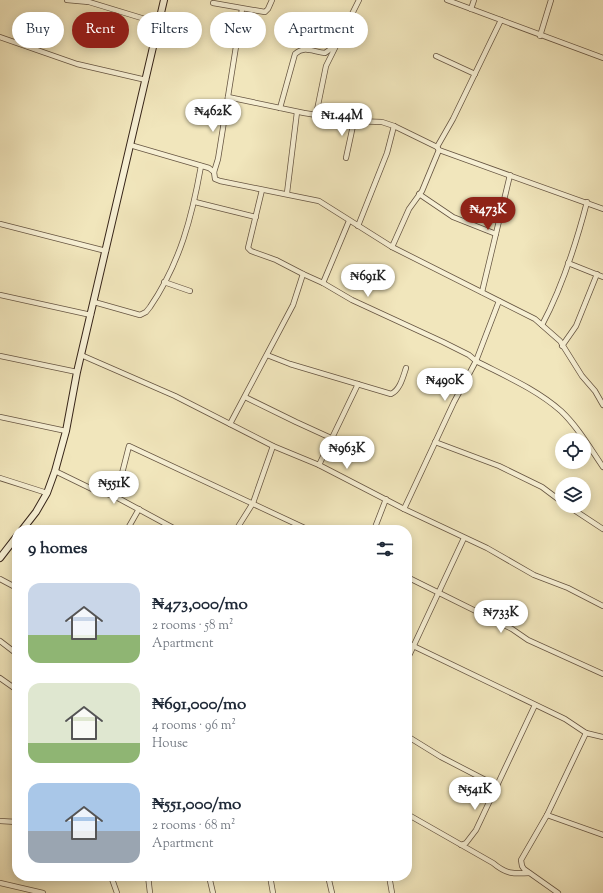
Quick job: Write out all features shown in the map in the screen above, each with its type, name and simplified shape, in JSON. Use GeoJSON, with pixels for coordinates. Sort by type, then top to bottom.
{"type":"FeatureCollection","features":[{"type":"Feature","properties":{"kind":"street"},"geometry":{"type":"LineString","coordinates":[[67,0],[89,2],[137,17]]}},
{"type":"Feature","properties":{"kind":"street"},"geometry":{"type":"LineString","coordinates":[[161,12],[164,0]]}},
{"type":"Feature","properties":{"kind":"street"},"geometry":{"type":"LineString","coordinates":[[213,2],[242,9],[267,11],[272,0]]}},
{"type":"Feature","properties":{"kind":"street"},"geometry":{"type":"LineString","coordinates":[[353,12],[359,0]]}},
{"type":"Feature","properties":{"kind":"street"},"geometry":{"type":"LineString","coordinates":[[447,0],[540,36],[603,58]]}},
{"type":"Feature","properties":{"kind":"street"},"geometry":{"type":"LineString","coordinates":[[471,9],[474,0]]}},
{"type":"Feature","properties":{"kind":"street"},"geometry":{"type":"LineString","coordinates":[[540,36],[551,0]]}},
{"type":"Feature","properties":{"kind":"street"},"geometry":{"type":"LineString","coordinates":[[242,9],[214,172],[215,179],[324,203],[349,221],[392,247],[535,319],[560,341],[603,405]]}},
{"type":"Feature","properties":{"kind":"street"},"geometry":{"type":"LineString","coordinates":[[392,247],[409,209],[419,194],[438,148],[501,20]]}},
{"type":"Feature","properties":{"kind":"street"},"geometry":{"type":"LineString","coordinates":[[0,37],[77,64],[146,80]]}},
{"type":"Feature","properties":{"kind":"street"},"geometry":{"type":"LineString","coordinates":[[26,525],[36,512],[47,493],[55,471],[66,431],[77,372],[153,48]]}},
{"type":"Feature","properties":{"kind":"street"},"geometry":{"type":"LineString","coordinates":[[280,108],[295,54],[300,50],[307,49],[325,53],[332,48]]}},
{"type":"Feature","properties":{"kind":"street"},"geometry":{"type":"LineString","coordinates":[[316,114],[326,66],[334,48]]}},
{"type":"Feature","properties":{"kind":"street"},"geometry":{"type":"LineString","coordinates":[[436,56],[475,74]]}},
{"type":"Feature","properties":{"kind":"street"},"geometry":{"type":"LineString","coordinates":[[228,97],[297,112],[354,121],[375,121],[394,126],[438,148],[603,209]]}},
{"type":"Feature","properties":{"kind":"street"},"geometry":{"type":"LineString","coordinates":[[287,194],[297,112]]}},
{"type":"Feature","properties":{"kind":"street"},"geometry":{"type":"LineString","coordinates":[[346,158],[354,121]]}},
{"type":"Feature","properties":{"kind":"street"},"geometry":{"type":"LineString","coordinates":[[358,226],[387,153],[394,126]]}},
{"type":"Feature","properties":{"kind":"street"},"geometry":{"type":"LineString","coordinates":[[130,145],[209,168],[214,172]]}},
{"type":"Feature","properties":{"kind":"street"},"geometry":{"type":"LineString","coordinates":[[94,302],[143,314],[155,300],[184,242],[195,202],[202,166]]}},
{"type":"Feature","properties":{"kind":"street"},"geometry":{"type":"LineString","coordinates":[[482,292],[510,175]]}},
{"type":"Feature","properties":{"kind":"street"},"geometry":{"type":"LineString","coordinates":[[262,190],[248,248],[251,251],[276,260],[303,274],[323,282],[352,300],[443,342],[521,384],[559,410],[581,435],[603,467]]}},
{"type":"Feature","properties":{"kind":"street"},"geometry":{"type":"LineString","coordinates":[[419,194],[453,217],[496,234]]}},
{"type":"Feature","properties":{"kind":"street"},"geometry":{"type":"LineString","coordinates":[[195,202],[256,217]]}},
{"type":"Feature","properties":{"kind":"street"},"geometry":{"type":"LineString","coordinates":[[542,325],[557,293],[568,263],[587,202]]}},
{"type":"Feature","properties":{"kind":"street"},"geometry":{"type":"LineString","coordinates":[[323,282],[349,221]]}},
{"type":"Feature","properties":{"kind":"street"},"geometry":{"type":"LineString","coordinates":[[0,224],[106,251]]}},
{"type":"Feature","properties":{"kind":"street"},"geometry":{"type":"LineString","coordinates":[[568,263],[603,276]]}},
{"type":"Feature","properties":{"kind":"street"},"geometry":{"type":"LineString","coordinates":[[230,424],[293,305],[303,274]]}},
{"type":"Feature","properties":{"kind":"street"},"geometry":{"type":"LineString","coordinates":[[562,346],[576,326],[597,274]]}},
{"type":"Feature","properties":{"kind":"street"},"geometry":{"type":"LineString","coordinates":[[164,282],[190,291]]}},
{"type":"Feature","properties":{"kind":"street"},"geometry":{"type":"LineString","coordinates":[[0,295],[91,315]]}},
{"type":"Feature","properties":{"kind":"street"},"geometry":{"type":"LineString","coordinates":[[404,509],[435,442],[476,361],[499,301]]}},
{"type":"Feature","properties":{"kind":"street"},"geometry":{"type":"LineString","coordinates":[[81,355],[174,396],[273,446],[319,465],[404,509],[487,548],[534,575],[568,588],[603,606]]}},
{"type":"Feature","properties":{"kind":"street"},"geometry":{"type":"LineString","coordinates":[[267,355],[391,394],[395,392],[399,386],[406,368]]}},
{"type":"Feature","properties":{"kind":"street"},"geometry":{"type":"LineString","coordinates":[[0,356],[77,372]]}},
{"type":"Feature","properties":{"kind":"street"},"geometry":{"type":"LineString","coordinates":[[319,465],[358,384]]}},
{"type":"Feature","properties":{"kind":"street"},"geometry":{"type":"LineString","coordinates":[[245,397],[331,438]]}},
{"type":"Feature","properties":{"kind":"street"},"geometry":{"type":"LineString","coordinates":[[0,417],[66,431]]}},
{"type":"Feature","properties":{"kind":"street"},"geometry":{"type":"LineString","coordinates":[[435,442],[499,466],[542,487],[555,497]]}},
{"type":"Feature","properties":{"kind":"street"},"geometry":{"type":"LineString","coordinates":[[116,497],[129,446],[298,525]]}},
{"type":"Feature","properties":{"kind":"street"},"geometry":{"type":"LineString","coordinates":[[239,525],[252,503],[273,446]]}},
{"type":"Feature","properties":{"kind":"street"},"geometry":{"type":"LineString","coordinates":[[55,471],[92,489],[116,497],[168,525]]}},
{"type":"Feature","properties":{"kind":"street"},"geometry":{"type":"LineString","coordinates":[[0,478],[47,493]]}},
{"type":"Feature","properties":{"kind":"street"},"geometry":{"type":"LineString","coordinates":[[376,525],[386,500]]}},
{"type":"Feature","properties":{"kind":"street"},"geometry":{"type":"LineString","coordinates":[[130,525],[138,509]]}},
{"type":"Feature","properties":{"kind":"street"},"geometry":{"type":"LineString","coordinates":[[579,513],[603,529]]}},
{"type":"Feature","properties":{"kind":"street"},"geometry":{"type":"LineString","coordinates":[[464,538],[412,647],[565,719],[586,733],[603,737]]}},
{"type":"Feature","properties":{"kind":"street"},"geometry":{"type":"LineString","coordinates":[[0,558],[12,542]]}},
{"type":"Feature","properties":{"kind":"street"},"geometry":{"type":"LineString","coordinates":[[0,579],[12,585]]}},
{"type":"Feature","properties":{"kind":"street"},"geometry":{"type":"LineString","coordinates":[[412,580],[512,629],[528,640],[603,674]]}},
{"type":"Feature","properties":{"kind":"street"},"geometry":{"type":"LineString","coordinates":[[0,641],[12,650]]}},
{"type":"Feature","properties":{"kind":"street"},"geometry":{"type":"LineString","coordinates":[[0,678],[12,686]]}},
{"type":"Feature","properties":{"kind":"street"},"geometry":{"type":"LineString","coordinates":[[462,845],[466,843],[476,830],[535,705]]}},
{"type":"Feature","properties":{"kind":"street"},"geometry":{"type":"LineString","coordinates":[[558,893],[529,873],[522,866],[522,860],[547,815],[586,733]]}},
{"type":"Feature","properties":{"kind":"street"},"geometry":{"type":"LineString","coordinates":[[412,739],[441,757],[497,786]]}},
{"type":"Feature","properties":{"kind":"street"},"geometry":{"type":"LineString","coordinates":[[547,815],[603,835]]}},
{"type":"Feature","properties":{"kind":"street"},"geometry":{"type":"LineString","coordinates":[[412,817],[462,845],[500,869],[514,875],[529,873]]}},
{"type":"Feature","properties":{"kind":"street"},"geometry":{"type":"LineString","coordinates":[[0,821],[12,822]]}},
{"type":"Feature","properties":{"kind":"street"},"geometry":{"type":"LineString","coordinates":[[113,881],[117,893]]}},
{"type":"Feature","properties":{"kind":"street"},"geometry":{"type":"LineString","coordinates":[[149,881],[150,893]]}},
{"type":"Feature","properties":{"kind":"street"},"geometry":{"type":"LineString","coordinates":[[210,881],[213,893]]}},
{"type":"Feature","properties":{"kind":"street"},"geometry":{"type":"LineString","coordinates":[[271,881],[273,893]]}},
{"type":"Feature","properties":{"kind":"street"},"geometry":{"type":"LineString","coordinates":[[329,881],[332,893]]}},
{"type":"Feature","properties":{"kind":"street"},"geometry":{"type":"LineString","coordinates":[[391,881],[392,893]]}},
{"type":"Feature","properties":{"kind":"street"},"geometry":{"type":"LineString","coordinates":[[0,883],[43,893]]}}]}
